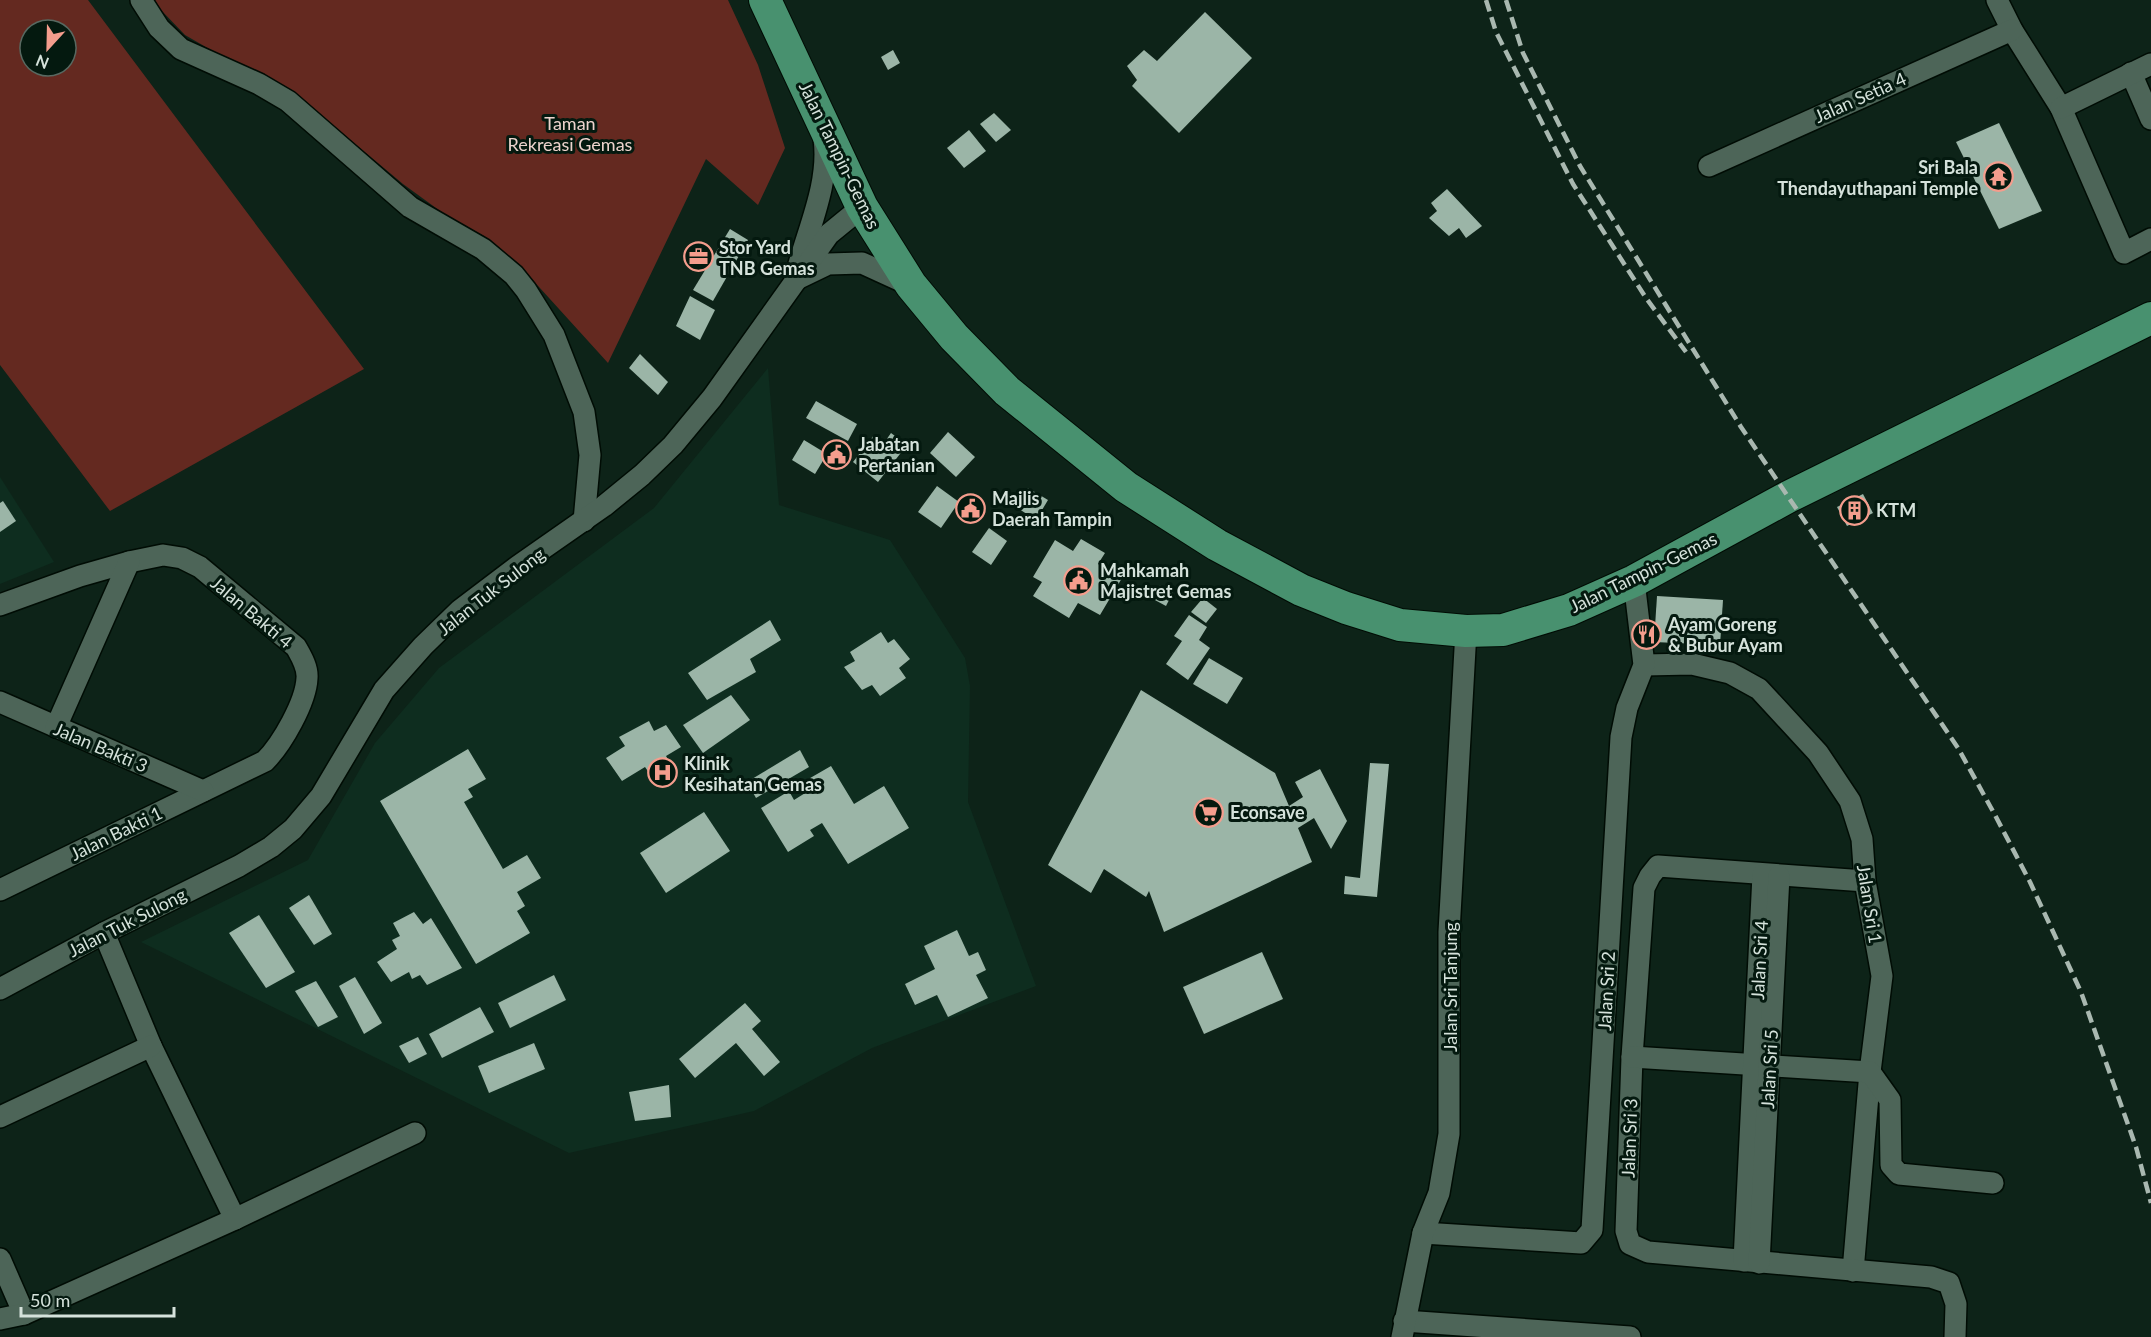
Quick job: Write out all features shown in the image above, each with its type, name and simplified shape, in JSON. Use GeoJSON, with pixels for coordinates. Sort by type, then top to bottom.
{"type":"FeatureCollection","features":[{"type":"Feature","properties":{"kind":"highway","name":"Jalan Tampin-Gemas"},"geometry":{"type":"LineString","coordinates":[[765,0],[862,207],[910,285],[954,337],[1007,391],[1126,487],[1192,530],[1301,590],[1346,608],[1400,625],[1466,632],[1503,630],[1569,610],[1634,581],[1788,498],[2151,318]]}},
{"type":"Feature","properties":{"kind":"street"},"geometry":{"type":"LineString","coordinates":[[141,0],[159,28],[181,49],[259,84],[288,101],[410,207],[483,249],[514,275],[554,335],[584,412],[590,455],[584,521]]}},
{"type":"Feature","properties":{"kind":"street"},"geometry":{"type":"LineString","coordinates":[[1997,0],[2012,30],[2061,108],[2124,253],[2151,239]]}},
{"type":"Feature","properties":{"kind":"street","name":"Jalan Setia 4"},"geometry":{"type":"LineString","coordinates":[[1709,166],[2012,30]]}},
{"type":"Feature","properties":{"kind":"street"},"geometry":{"type":"LineString","coordinates":[[2061,108],[2151,64]]}},
{"type":"Feature","properties":{"kind":"street"},"geometry":{"type":"LineString","coordinates":[[2131,74],[2151,119]]}},
{"type":"Feature","properties":{"kind":"street"},"geometry":{"type":"LineString","coordinates":[[794,281],[825,168],[823,125]]}},
{"type":"Feature","properties":{"kind":"street","name":"Jalan Tuk Sulong"},"geometry":{"type":"LineString","coordinates":[[0,989],[104,933],[239,866],[271,847],[293,829],[321,796],[384,690],[423,646],[460,610],[518,566],[584,521],[642,475],[673,445],[712,399],[829,234],[862,207]]}},
{"type":"Feature","properties":{"kind":"street"},"geometry":{"type":"LineString","coordinates":[[794,281],[828,264],[842,262],[862,263],[910,285]]}},
{"type":"Feature","properties":{"kind":"street","name":"Jalan Bakti 4"},"geometry":{"type":"LineString","coordinates":[[0,604],[129,562],[163,555],[182,558],[200,567],[296,647],[303,660],[307,676],[305,690],[285,737],[265,761],[233,777]]}},
{"type":"Feature","properties":{"kind":"street"},"geometry":{"type":"LineString","coordinates":[[56,727],[129,562]]}},
{"type":"Feature","properties":{"kind":"street","name":"Jalan Sri 2"},"geometry":{"type":"LineString","coordinates":[[1423,1233],[1581,1243],[1592,1230],[1622,737],[1627,708],[1644,665],[1634,581]]}},
{"type":"Feature","properties":{"kind":"street","name":"Jalan Sri Tanjung"},"geometry":{"type":"LineString","coordinates":[[1403,1329],[1423,1233],[1439,1193],[1449,1134],[1449,932],[1466,632]]}},
{"type":"Feature","properties":{"kind":"street","name":"Jalan Sri 1"},"geometry":{"type":"LineString","coordinates":[[1644,665],[1692,663],[1730,674],[1759,689],[1818,753],[1850,801],[1862,839],[1865,881],[1882,976],[1870,1072],[1853,1271]]}},
{"type":"Feature","properties":{"kind":"street","name":"Jalan Bakti 3"},"geometry":{"type":"LineString","coordinates":[[0,702],[203,790]]}},
{"type":"Feature","properties":{"kind":"street","name":"Jalan Bakti 1"},"geometry":{"type":"LineString","coordinates":[[1,889],[233,777]]}},
{"type":"Feature","properties":{"kind":"street","name":"Jalan Sri 3"},"geometry":{"type":"LineString","coordinates":[[1865,881],[1658,866],[1650,876],[1644,888],[1632,1057],[1626,1231],[1630,1244],[1648,1252],[1931,1277],[1950,1283],[1956,1304],[1955,1337]]}},
{"type":"Feature","properties":{"kind":"street","name":"Jalan Sri 5"},"geometry":{"type":"LineString","coordinates":[[1751,1262],[1771,875]]}},
{"type":"Feature","properties":{"kind":"street"},"geometry":{"type":"LineString","coordinates":[[104,933],[152,1046],[235,1219]]}},
{"type":"Feature","properties":{"kind":"street"},"geometry":{"type":"LineString","coordinates":[[0,1117],[152,1046]]}},
{"type":"Feature","properties":{"kind":"street"},"geometry":{"type":"LineString","coordinates":[[1632,1057],[1870,1072],[1890,1100],[1891,1165],[1899,1174],[1993,1183]]}},
{"type":"Feature","properties":{"kind":"street"},"geometry":{"type":"LineString","coordinates":[[0,1320],[24,1314],[235,1219],[415,1134]]}},
{"type":"Feature","properties":{"kind":"street"},"geometry":{"type":"LineString","coordinates":[[0,1259],[24,1314]]}},
{"type":"Feature","properties":{"kind":"street"},"geometry":{"type":"LineString","coordinates":[[1403,1329],[1630,1337]]}},
{"type":"Feature","properties":{"kind":"shaded area","name":"Klinik Kesihatan Gemas"},"geometry":{"type":"Polygon","coordinates":[[[768,368],[779,505],[890,540],[965,658],[970,686],[968,802],[1036,986],[872,1048],[754,1111],[569,1153],[141,942],[308,860],[375,743],[439,668],[654,508],[768,368]]]}},
{"type":"Feature","properties":{"kind":"shaded area"},"geometry":{"type":"Polygon","coordinates":[[[0,477],[54,562],[0,584],[0,477]]]}},
{"type":"Feature","properties":{"kind":"green space"},"geometry":{"type":"Polygon","coordinates":[[[0,0],[88,0],[364,369],[110,511],[0,365],[0,0]]]}},
{"type":"Feature","properties":{"kind":"green space","name":"Taman Rekreasi Gemas"},"geometry":{"type":"Polygon","coordinates":[[[155,0],[728,0],[758,65],[785,148],[758,205],[706,159],[608,363],[520,266],[484,236],[447,216],[403,184],[323,117],[265,77],[185,35],[160,9],[155,0]]]}},
{"type":"Feature","properties":{"kind":"building"},"geometry":{"type":"Polygon","coordinates":[[[1205,12],[1252,58],[1179,133],[1132,86],[1137,80],[1127,66],[1144,50],[1157,61],[1205,12]]]}},
{"type":"Feature","properties":{"kind":"building"},"geometry":{"type":"Polygon","coordinates":[[[893,50],[900,63],[888,70],[881,57],[893,50]]]}},
{"type":"Feature","properties":{"kind":"building"},"geometry":{"type":"Polygon","coordinates":[[[994,113],[1011,130],[996,142],[980,124],[994,113]]]}},
{"type":"Feature","properties":{"kind":"building","name":"Sri Bala Thendayuthapani Temple"},"geometry":{"type":"Polygon","coordinates":[[[1999,123],[2042,211],[1999,229],[1956,142],[1999,123]]]}},
{"type":"Feature","properties":{"kind":"building"},"geometry":{"type":"Polygon","coordinates":[[[969,130],[986,151],[964,168],[947,148],[969,130]]]}},
{"type":"Feature","properties":{"kind":"building"},"geometry":{"type":"Polygon","coordinates":[[[1447,189],[1482,226],[1466,238],[1459,228],[1449,236],[1429,218],[1437,211],[1431,203],[1447,189]]]}},
{"type":"Feature","properties":{"kind":"building"},"geometry":{"type":"Polygon","coordinates":[[[730,229],[748,240],[713,301],[693,290],[730,229]]]}},
{"type":"Feature","properties":{"kind":"building"},"geometry":{"type":"Polygon","coordinates":[[[690,296],[715,310],[700,340],[676,326],[690,296]]]}},
{"type":"Feature","properties":{"kind":"building"},"geometry":{"type":"Polygon","coordinates":[[[640,354],[668,382],[658,395],[629,368],[640,354]]]}},
{"type":"Feature","properties":{"kind":"building"},"geometry":{"type":"Polygon","coordinates":[[[816,401],[857,424],[848,441],[806,418],[816,401]]]}},
{"type":"Feature","properties":{"kind":"building"},"geometry":{"type":"Polygon","coordinates":[[[948,432],[975,457],[956,477],[930,453],[948,432]]]}},
{"type":"Feature","properties":{"kind":"building"},"geometry":{"type":"Polygon","coordinates":[[[891,433],[907,445],[878,482],[853,462],[874,435],[884,443],[891,433]]]}},
{"type":"Feature","properties":{"kind":"building"},"geometry":{"type":"Polygon","coordinates":[[[804,440],[827,454],[815,474],[792,460],[804,440]]]}},
{"type":"Feature","properties":{"kind":"building"},"geometry":{"type":"Polygon","coordinates":[[[937,486],[959,502],[941,528],[918,512],[937,486]]]}},
{"type":"Feature","properties":{"kind":"building"},"geometry":{"type":"Polygon","coordinates":[[[1028,488],[1048,500],[1036,520],[1016,507],[1028,488]]]}},
{"type":"Feature","properties":{"kind":"building","name":"KTM"},"geometry":{"type":"Polygon","coordinates":[[[1863,494],[1873,513],[1847,526],[1837,507],[1863,494]]]}},
{"type":"Feature","properties":{"kind":"building"},"geometry":{"type":"Polygon","coordinates":[[[3,501],[16,521],[0,532],[0,503],[3,501]]]}},
{"type":"Feature","properties":{"kind":"building"},"geometry":{"type":"Polygon","coordinates":[[[989,528],[1007,541],[991,565],[972,552],[989,528]]]}},
{"type":"Feature","properties":{"kind":"building","name":"Mahkamah Majistret Gemas"},"geometry":{"type":"Polygon","coordinates":[[[1081,539],[1105,553],[1098,564],[1122,578],[1100,615],[1078,603],[1069,618],[1033,596],[1042,582],[1033,577],[1055,540],[1073,551],[1081,539]]]}},
{"type":"Feature","properties":{"kind":"building"},"geometry":{"type":"Polygon","coordinates":[[[1160,585],[1173,592],[1166,606],[1153,599],[1160,585]]]}},
{"type":"Feature","properties":{"kind":"building"},"geometry":{"type":"Polygon","coordinates":[[[1657,596],[1723,600],[1720,645],[1654,642],[1657,596]]]}},
{"type":"Feature","properties":{"kind":"building"},"geometry":{"type":"Polygon","coordinates":[[[1203,598],[1217,609],[1206,623],[1191,612],[1203,598]]]}},
{"type":"Feature","properties":{"kind":"building"},"geometry":{"type":"Polygon","coordinates":[[[1189,615],[1207,627],[1199,640],[1210,648],[1188,680],[1166,664],[1182,641],[1174,636],[1189,615]]]}},
{"type":"Feature","properties":{"kind":"building"},"geometry":{"type":"Polygon","coordinates":[[[770,620],[781,640],[750,659],[756,672],[707,700],[688,673],[770,620]]]}},
{"type":"Feature","properties":{"kind":"building"},"geometry":{"type":"Polygon","coordinates":[[[881,632],[888,643],[894,639],[910,659],[899,668],[906,678],[880,696],[872,685],[862,690],[844,667],[855,661],[850,652],[881,632]]]}},
{"type":"Feature","properties":{"kind":"building"},"geometry":{"type":"Polygon","coordinates":[[[1209,658],[1243,678],[1227,704],[1193,684],[1209,658]]]}},
{"type":"Feature","properties":{"kind":"building","name":"Econsave"},"geometry":{"type":"Polygon","coordinates":[[[1141,690],[1275,773],[1289,806],[1303,797],[1295,782],[1320,769],[1347,821],[1331,849],[1314,818],[1298,828],[1312,862],[1164,932],[1149,891],[1146,897],[1104,869],[1091,893],[1048,865],[1141,690]]]}},
{"type":"Feature","properties":{"kind":"building"},"geometry":{"type":"Polygon","coordinates":[[[731,695],[750,720],[703,753],[683,725],[731,695]]]}},
{"type":"Feature","properties":{"kind":"building"},"geometry":{"type":"Polygon","coordinates":[[[649,721],[654,731],[666,725],[681,747],[666,756],[674,770],[654,780],[645,767],[622,781],[606,758],[625,746],[619,737],[649,721]]]}},
{"type":"Feature","properties":{"kind":"building"},"geometry":{"type":"Polygon","coordinates":[[[468,749],[486,779],[468,789],[473,797],[464,802],[503,869],[527,855],[541,878],[517,892],[525,906],[517,911],[530,933],[476,964],[380,801],[468,749]]]}},
{"type":"Feature","properties":{"kind":"building"},"geometry":{"type":"Polygon","coordinates":[[[800,750],[809,767],[756,798],[747,782],[800,750]]]}},
{"type":"Feature","properties":{"kind":"building"},"geometry":{"type":"Polygon","coordinates":[[[1370,763],[1389,764],[1377,897],[1344,894],[1345,876],[1360,878],[1370,763]]]}},
{"type":"Feature","properties":{"kind":"building"},"geometry":{"type":"Polygon","coordinates":[[[831,766],[854,804],[884,786],[909,828],[848,864],[822,823],[810,830],[814,836],[788,852],[761,808],[789,791],[794,800],[810,790],[805,781],[831,766]]]}},
{"type":"Feature","properties":{"kind":"building"},"geometry":{"type":"Polygon","coordinates":[[[704,812],[730,851],[666,893],[640,853],[704,812]]]}},
{"type":"Feature","properties":{"kind":"building"},"geometry":{"type":"Polygon","coordinates":[[[309,895],[332,934],[314,945],[289,908],[309,895]]]}},
{"type":"Feature","properties":{"kind":"building"},"geometry":{"type":"Polygon","coordinates":[[[414,912],[423,924],[431,918],[462,968],[427,985],[420,975],[412,979],[409,972],[391,982],[377,962],[397,949],[392,940],[400,936],[393,923],[414,912]]]}},
{"type":"Feature","properties":{"kind":"building"},"geometry":{"type":"Polygon","coordinates":[[[259,915],[295,972],[266,988],[229,933],[259,915]]]}},
{"type":"Feature","properties":{"kind":"building"},"geometry":{"type":"Polygon","coordinates":[[[957,930],[969,956],[978,952],[986,970],[976,975],[988,998],[948,1017],[937,995],[915,1005],[905,984],[935,969],[924,946],[957,930]]]}},
{"type":"Feature","properties":{"kind":"building"},"geometry":{"type":"Polygon","coordinates":[[[1262,952],[1283,999],[1204,1034],[1183,987],[1262,952]]]}},
{"type":"Feature","properties":{"kind":"building"},"geometry":{"type":"Polygon","coordinates":[[[554,975],[566,1000],[510,1028],[498,1003],[554,975]]]}},
{"type":"Feature","properties":{"kind":"building"},"geometry":{"type":"Polygon","coordinates":[[[355,977],[382,1023],[364,1034],[339,986],[355,977]]]}},
{"type":"Feature","properties":{"kind":"building"},"geometry":{"type":"Polygon","coordinates":[[[316,981],[338,1017],[318,1027],[295,991],[316,981]]]}},
{"type":"Feature","properties":{"kind":"building"},"geometry":{"type":"Polygon","coordinates":[[[745,1003],[761,1021],[752,1029],[780,1062],[764,1076],[736,1043],[695,1078],[679,1059],[745,1003]]]}},
{"type":"Feature","properties":{"kind":"building"},"geometry":{"type":"Polygon","coordinates":[[[480,1007],[494,1032],[442,1058],[429,1034],[480,1007]]]}},
{"type":"Feature","properties":{"kind":"building"},"geometry":{"type":"Polygon","coordinates":[[[418,1037],[427,1054],[409,1063],[399,1046],[418,1037]]]}},
{"type":"Feature","properties":{"kind":"building"},"geometry":{"type":"Polygon","coordinates":[[[534,1043],[545,1069],[489,1093],[478,1066],[534,1043]]]}},
{"type":"Feature","properties":{"kind":"building"},"geometry":{"type":"Polygon","coordinates":[[[669,1085],[671,1117],[635,1121],[629,1092],[669,1085]]]}},
{"type":"Feature","properties":{"kind":"railway"},"geometry":{"type":"LineString","coordinates":[[1486,0],[1496,32],[1573,184],[1646,298],[1686,352]]}},
{"type":"Feature","properties":{"kind":"railway"},"geometry":{"type":"LineString","coordinates":[[1506,0],[1523,53],[1580,166],[1741,427],[1958,748],[1995,815],[2030,882],[2081,992],[2136,1147],[2151,1203]]}},
{"type":"Feature","properties":{"kind":"place","name":"Sri Bala Thendayuthapani Temple"},"geometry":{"type":"Point","coordinates":[1999,177]}},
{"type":"Feature","properties":{"kind":"place","name":"Stor Yard TNB Gemas"},"geometry":{"type":"Point","coordinates":[698,257]}},
{"type":"Feature","properties":{"kind":"place","name":"Jabatan Pertanian"},"geometry":{"type":"Point","coordinates":[837,454]}},
{"type":"Feature","properties":{"kind":"place","name":"Majlis Daerah Tampin"},"geometry":{"type":"Point","coordinates":[971,508]}},
{"type":"Feature","properties":{"kind":"place","name":"KTM"},"geometry":{"type":"Point","coordinates":[1855,510]}},
{"type":"Feature","properties":{"kind":"place","name":"Mahkamah Majistret Gemas"},"geometry":{"type":"Point","coordinates":[1079,580]}},
{"type":"Feature","properties":{"kind":"place","name":"Ayam Goreng & Bubur Ayam"},"geometry":{"type":"Point","coordinates":[1647,634]}},
{"type":"Feature","properties":{"kind":"place","name":"Klinik Kesihatan Gemas"},"geometry":{"type":"Point","coordinates":[663,773]}},
{"type":"Feature","properties":{"kind":"place","name":"Econsave"},"geometry":{"type":"Point","coordinates":[1209,812]}}]}
